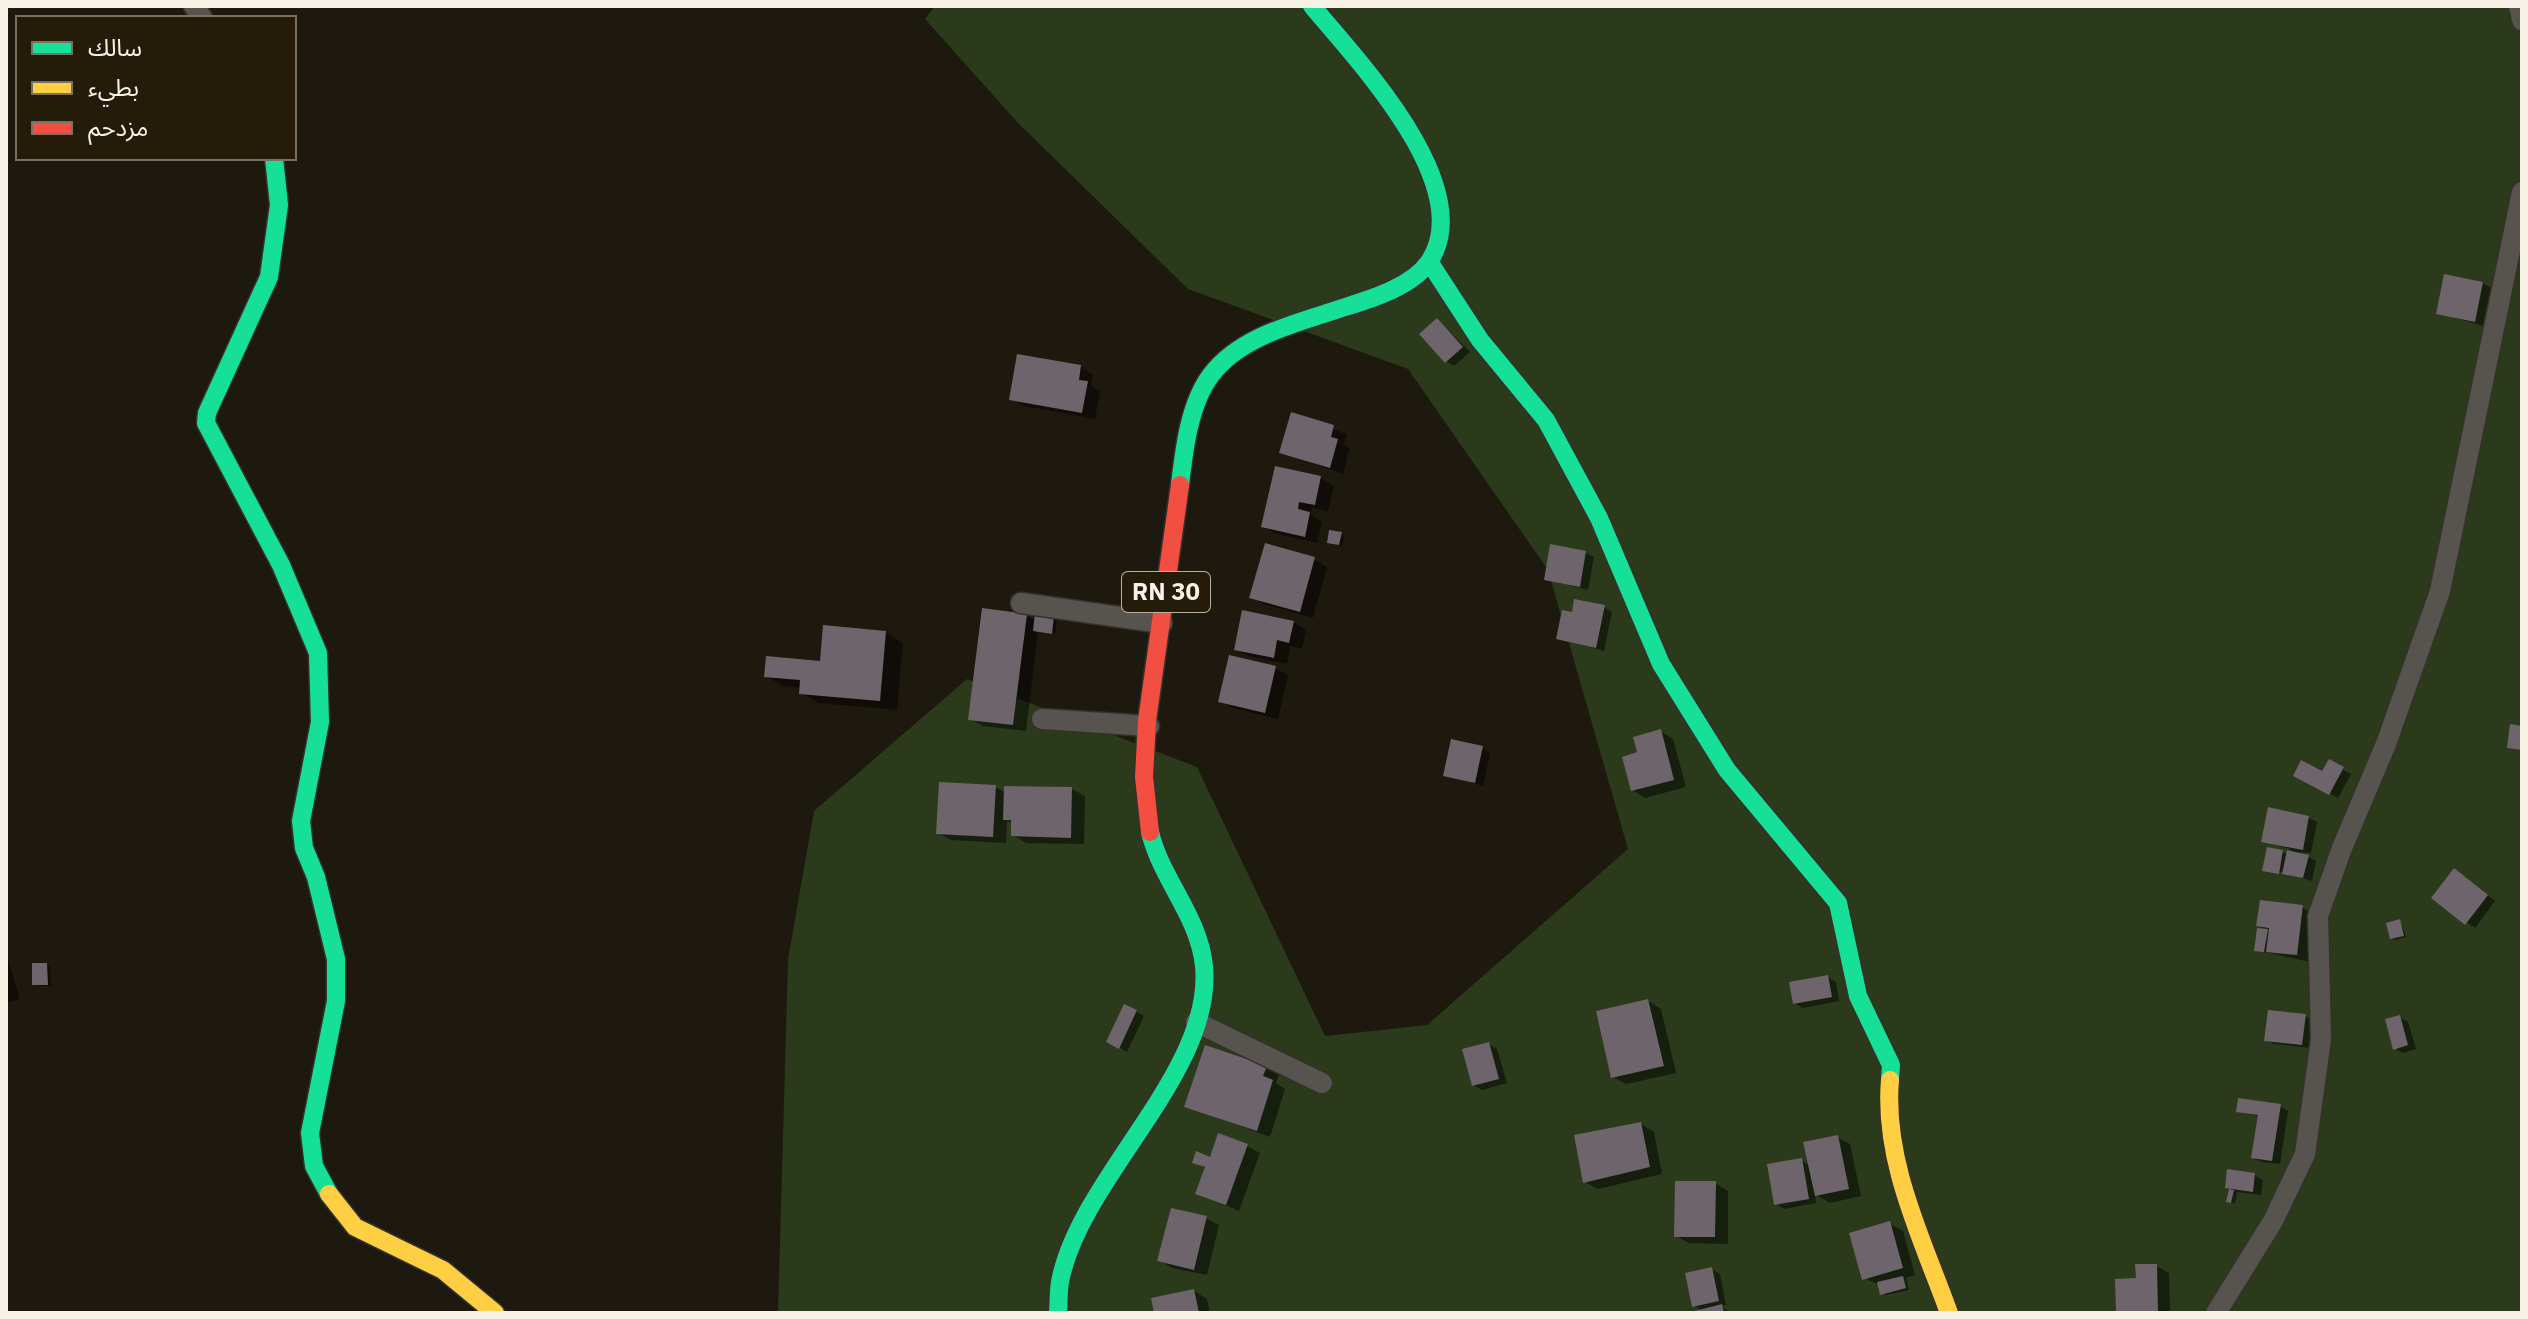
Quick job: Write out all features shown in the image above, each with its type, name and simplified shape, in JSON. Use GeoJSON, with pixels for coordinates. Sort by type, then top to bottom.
{"type":"FeatureCollection","features":[{"type":"Feature","properties":{"kind":"street"},"geometry":{"type":"LineString","coordinates":[[1312,6],[1397,111],[1428,168],[1441,220],[1441,235],[1430,263],[1480,340],[1546,420],[1599,518],[1661,664],[1727,770],[1838,903],[1858,996],[1891,1065],[1887,1112],[1893,1155],[1949,1313]]}},
{"type":"Feature","properties":{"kind":"street"},"geometry":{"type":"LineString","coordinates":[[2519,6],[2522,20]]}},
{"type":"Feature","properties":{"kind":"street"},"geometry":{"type":"LineString","coordinates":[[274,160],[279,205],[269,277],[210,406],[206,423],[213,442],[281,565],[318,653],[320,722],[301,821],[304,848],[316,877],[336,959],[336,1001],[310,1133],[314,1166],[331,1198],[355,1227],[443,1270],[495,1313]]}},
{"type":"Feature","properties":{"kind":"street"},"geometry":{"type":"LineString","coordinates":[[2216,1313],[2273,1221],[2305,1154],[2321,1039],[2318,916],[2342,848],[2386,744],[2440,591],[2522,192]]}},
{"type":"Feature","properties":{"kind":"street","name":"RN 30"},"geometry":{"type":"LineString","coordinates":[[1058,1313],[1059,1280],[1067,1254],[1106,1184],[1187,1054],[1203,999],[1205,952],[1155,856],[1145,803],[1149,726],[1182,470],[1198,400],[1210,374],[1233,351],[1306,319],[1408,283],[1430,263]]}},
{"type":"Feature","properties":{"kind":"street"},"geometry":{"type":"LineString","coordinates":[[1021,603],[1162,623]]}},
{"type":"Feature","properties":{"kind":"street"},"geometry":{"type":"LineString","coordinates":[[1042,719],[1149,726]]}},
{"type":"Feature","properties":{"kind":"street"},"geometry":{"type":"LineString","coordinates":[[1196,1022],[1322,1083]]}},
{"type":"Feature","properties":{"kind":"green space"},"geometry":{"type":"Polygon","coordinates":[[[935,6],[2522,6],[2522,1313],[778,1313],[788,959],[814,811],[967,679],[1197,767],[1325,1036],[1427,1025],[1628,849],[1548,570],[1408,369],[1188,289],[1018,123],[925,19],[935,6]]]}},
{"type":"Feature","properties":{"kind":"building"},"geometry":{"type":"Polygon","coordinates":[[[2444,274],[2483,282],[2475,322],[2436,314],[2444,274]]]}},
{"type":"Feature","properties":{"kind":"building"},"geometry":{"type":"Polygon","coordinates":[[[1437,318],[1463,347],[1445,363],[1419,334],[1437,318]]]}},
{"type":"Feature","properties":{"kind":"building"},"geometry":{"type":"Polygon","coordinates":[[[1017,354],[1081,365],[1079,380],[1088,381],[1082,413],[1009,400],[1017,354]]]}},
{"type":"Feature","properties":{"kind":"building"},"geometry":{"type":"Polygon","coordinates":[[[1291,412],[1334,425],[1331,437],[1338,439],[1330,468],[1279,453],[1291,412]]]}},
{"type":"Feature","properties":{"kind":"building"},"geometry":{"type":"Polygon","coordinates":[[[1275,466],[1321,476],[1315,505],[1299,502],[1298,509],[1310,512],[1305,537],[1261,527],[1275,466]]]}},
{"type":"Feature","properties":{"kind":"building"},"geometry":{"type":"Polygon","coordinates":[[[1329,530],[1342,532],[1339,545],[1327,543],[1329,530]]]}},
{"type":"Feature","properties":{"kind":"building"},"geometry":{"type":"Polygon","coordinates":[[[1265,543],[1315,557],[1300,612],[1249,598],[1265,543]]]}},
{"type":"Feature","properties":{"kind":"building"},"geometry":{"type":"Polygon","coordinates":[[[1550,544],[1586,551],[1580,587],[1544,580],[1550,544]]]}},
{"type":"Feature","properties":{"kind":"building"},"geometry":{"type":"Polygon","coordinates":[[[1574,599],[1605,605],[1596,648],[1556,639],[1562,610],[1572,612],[1574,599]]]}},
{"type":"Feature","properties":{"kind":"building"},"geometry":{"type":"Polygon","coordinates":[[[982,608],[1027,614],[1013,725],[968,720],[982,608]]]}},
{"type":"Feature","properties":{"kind":"building"},"geometry":{"type":"Polygon","coordinates":[[[1242,610],[1294,621],[1289,643],[1277,640],[1274,658],[1234,650],[1242,610]]]}},
{"type":"Feature","properties":{"kind":"building"},"geometry":{"type":"Polygon","coordinates":[[[1035,613],[1054,615],[1052,634],[1033,631],[1035,613]]]}},
{"type":"Feature","properties":{"kind":"building"},"geometry":{"type":"Polygon","coordinates":[[[823,625],[886,631],[880,701],[799,694],[800,680],[764,677],[766,656],[820,661],[823,625]]]}},
{"type":"Feature","properties":{"kind":"building"},"geometry":{"type":"Polygon","coordinates":[[[1229,655],[1276,666],[1265,713],[1218,702],[1229,655]]]}},
{"type":"Feature","properties":{"kind":"building"},"geometry":{"type":"Polygon","coordinates":[[[2510,724],[2522,726],[2522,750],[2507,748],[2510,724]]]}},
{"type":"Feature","properties":{"kind":"building"},"geometry":{"type":"Polygon","coordinates":[[[1661,729],[1674,780],[1631,791],[1622,757],[1637,752],[1633,737],[1661,729]]]}},
{"type":"Feature","properties":{"kind":"building"},"geometry":{"type":"Polygon","coordinates":[[[1451,739],[1483,746],[1475,783],[1443,776],[1451,739]]]}},
{"type":"Feature","properties":{"kind":"building"},"geometry":{"type":"Polygon","coordinates":[[[2329,759],[2344,767],[2329,795],[2293,776],[2301,760],[2322,771],[2329,759]]]}},
{"type":"Feature","properties":{"kind":"building"},"geometry":{"type":"Polygon","coordinates":[[[939,782],[996,785],[993,837],[936,834],[939,782]]]}},
{"type":"Feature","properties":{"kind":"building"},"geometry":{"type":"Polygon","coordinates":[[[1004,786],[1072,787],[1071,838],[1011,836],[1011,820],[1003,820],[1004,786]]]}},
{"type":"Feature","properties":{"kind":"building"},"geometry":{"type":"Polygon","coordinates":[[[2268,807],[2309,816],[2303,850],[2261,842],[2268,807]]]}},
{"type":"Feature","properties":{"kind":"building"},"geometry":{"type":"Polygon","coordinates":[[[2267,847],[2283,850],[2279,874],[2262,871],[2267,847]]]}},
{"type":"Feature","properties":{"kind":"building"},"geometry":{"type":"Polygon","coordinates":[[[2287,850],[2309,855],[2303,878],[2282,874],[2287,850]]]}},
{"type":"Feature","properties":{"kind":"building"},"geometry":{"type":"Polygon","coordinates":[[[2454,868],[2488,895],[2465,925],[2431,898],[2454,868]]]}},
{"type":"Feature","properties":{"kind":"building"},"geometry":{"type":"Polygon","coordinates":[[[2260,900],[2303,905],[2297,955],[2266,952],[2269,928],[2256,926],[2260,900]]]}},
{"type":"Feature","properties":{"kind":"building"},"geometry":{"type":"Polygon","coordinates":[[[2400,919],[2404,936],[2390,939],[2386,923],[2400,919]]]}},
{"type":"Feature","properties":{"kind":"building"},"geometry":{"type":"Polygon","coordinates":[[[2257,928],[2268,929],[2264,952],[2254,951],[2257,928]]]}},
{"type":"Feature","properties":{"kind":"building"},"geometry":{"type":"Polygon","coordinates":[[[32,963],[47,963],[48,985],[32,985],[32,963]]]}},
{"type":"Feature","properties":{"kind":"building"},"geometry":{"type":"Polygon","coordinates":[[[1828,975],[1832,997],[1793,1004],[1789,982],[1828,975]]]}},
{"type":"Feature","properties":{"kind":"building"},"geometry":{"type":"Polygon","coordinates":[[[1648,999],[1664,1066],[1611,1078],[1596,1011],[1648,999]]]}},
{"type":"Feature","properties":{"kind":"building"},"geometry":{"type":"Polygon","coordinates":[[[1124,1004],[1137,1010],[1119,1049],[1106,1042],[1124,1004]]]}},
{"type":"Feature","properties":{"kind":"building"},"geometry":{"type":"Polygon","coordinates":[[[2268,1010],[2306,1014],[2302,1045],[2264,1041],[2268,1010]]]}},
{"type":"Feature","properties":{"kind":"building"},"geometry":{"type":"Polygon","coordinates":[[[2400,1015],[2408,1045],[2393,1050],[2385,1019],[2400,1015]]]}},
{"type":"Feature","properties":{"kind":"building"},"geometry":{"type":"Polygon","coordinates":[[[1489,1042],[1499,1079],[1472,1086],[1462,1049],[1489,1042]]]}},
{"type":"Feature","properties":{"kind":"building"},"geometry":{"type":"Polygon","coordinates":[[[1205,1045],[1267,1066],[1263,1076],[1273,1080],[1257,1131],[1184,1107],[1205,1045]]]}},
{"type":"Feature","properties":{"kind":"building"},"geometry":{"type":"Polygon","coordinates":[[[2238,1098],[2281,1104],[2272,1161],[2251,1158],[2258,1115],[2236,1112],[2238,1098]]]}},
{"type":"Feature","properties":{"kind":"building"},"geometry":{"type":"Polygon","coordinates":[[[1641,1122],[1650,1167],[1583,1183],[1574,1135],[1641,1122]]]}},
{"type":"Feature","properties":{"kind":"building"},"geometry":{"type":"Polygon","coordinates":[[[1218,1133],[1248,1144],[1226,1205],[1195,1194],[1205,1167],[1192,1163],[1196,1151],[1210,1157],[1218,1133]]]}},
{"type":"Feature","properties":{"kind":"building"},"geometry":{"type":"Polygon","coordinates":[[[1838,1135],[1849,1189],[1815,1196],[1803,1142],[1838,1135]]]}},
{"type":"Feature","properties":{"kind":"building"},"geometry":{"type":"Polygon","coordinates":[[[1802,1158],[1809,1199],[1774,1205],[1767,1164],[1802,1158]]]}},
{"type":"Feature","properties":{"kind":"building"},"geometry":{"type":"Polygon","coordinates":[[[2227,1169],[2255,1173],[2253,1192],[2225,1188],[2227,1169]]]}},
{"type":"Feature","properties":{"kind":"building"},"geometry":{"type":"Polygon","coordinates":[[[1675,1181],[1716,1181],[1715,1237],[1674,1237],[1675,1181]]]}},
{"type":"Feature","properties":{"kind":"building"},"geometry":{"type":"Polygon","coordinates":[[[2229,1189],[2234,1190],[2231,1203],[2226,1202],[2229,1189]]]}},
{"type":"Feature","properties":{"kind":"building"},"geometry":{"type":"Polygon","coordinates":[[[1171,1208],[1207,1216],[1194,1270],[1157,1261],[1171,1208]]]}},
{"type":"Feature","properties":{"kind":"building"},"geometry":{"type":"Polygon","coordinates":[[[1890,1221],[1903,1268],[1862,1280],[1849,1233],[1890,1221]]]}},
{"type":"Feature","properties":{"kind":"building"},"geometry":{"type":"Polygon","coordinates":[[[2135,1264],[2157,1264],[2158,1313],[2116,1313],[2115,1279],[2136,1278],[2135,1264]]]}},
{"type":"Feature","properties":{"kind":"building"},"geometry":{"type":"Polygon","coordinates":[[[1712,1267],[1719,1301],[1692,1307],[1685,1273],[1712,1267]]]}},
{"type":"Feature","properties":{"kind":"building"},"geometry":{"type":"Polygon","coordinates":[[[1903,1276],[1906,1288],[1880,1295],[1877,1282],[1903,1276]]]}},
{"type":"Feature","properties":{"kind":"building"},"geometry":{"type":"Polygon","coordinates":[[[1194,1289],[1199,1313],[1154,1313],[1151,1298],[1194,1289]]]}},
{"type":"Feature","properties":{"kind":"building"},"geometry":{"type":"Polygon","coordinates":[[[1722,1304],[1724,1313],[1691,1313],[1691,1312],[1722,1304]]]}},
{"type":"Feature","properties":{"kind":"traffic: fast"},"geometry":{"type":"LineString","coordinates":[[1180,485],[1197,400],[1211,375],[1223,362],[1266,334],[1371,298],[1410,280],[1429,262],[1440,232],[1438,198],[1426,162],[1406,126],[1382,91],[1312,6]]}},
{"type":"Feature","properties":{"kind":"traffic: fast"},"geometry":{"type":"LineString","coordinates":[[274,160],[279,205],[269,277],[207,413],[206,423],[281,565],[318,653],[320,722],[301,821],[304,848],[316,877],[336,959],[336,1001],[310,1133],[314,1166],[329,1194]]}},
{"type":"Feature","properties":{"kind":"traffic: fast"},"geometry":{"type":"LineString","coordinates":[[1430,263],[1480,340],[1546,420],[1599,518],[1661,664],[1727,770],[1838,903],[1858,996],[1891,1065],[1890,1080]]}},
{"type":"Feature","properties":{"kind":"traffic: fast"},"geometry":{"type":"LineString","coordinates":[[1058,1313],[1060,1281],[1074,1238],[1094,1200],[1169,1083],[1189,1044],[1202,1005],[1204,966],[1201,948],[1188,914],[1162,866],[1150,832]]}},
{"type":"Feature","properties":{"kind":"traffic: slow"},"geometry":{"type":"LineString","coordinates":[[1890,1080],[1889,1110],[1898,1170],[1949,1313]]}},
{"type":"Feature","properties":{"kind":"traffic: slow"},"geometry":{"type":"LineString","coordinates":[[329,1194],[355,1227],[443,1270],[495,1313]]}},
{"type":"Feature","properties":{"kind":"traffic: jam"},"geometry":{"type":"LineString","coordinates":[[1150,832],[1144,777],[1147,721],[1180,485]]}}]}
